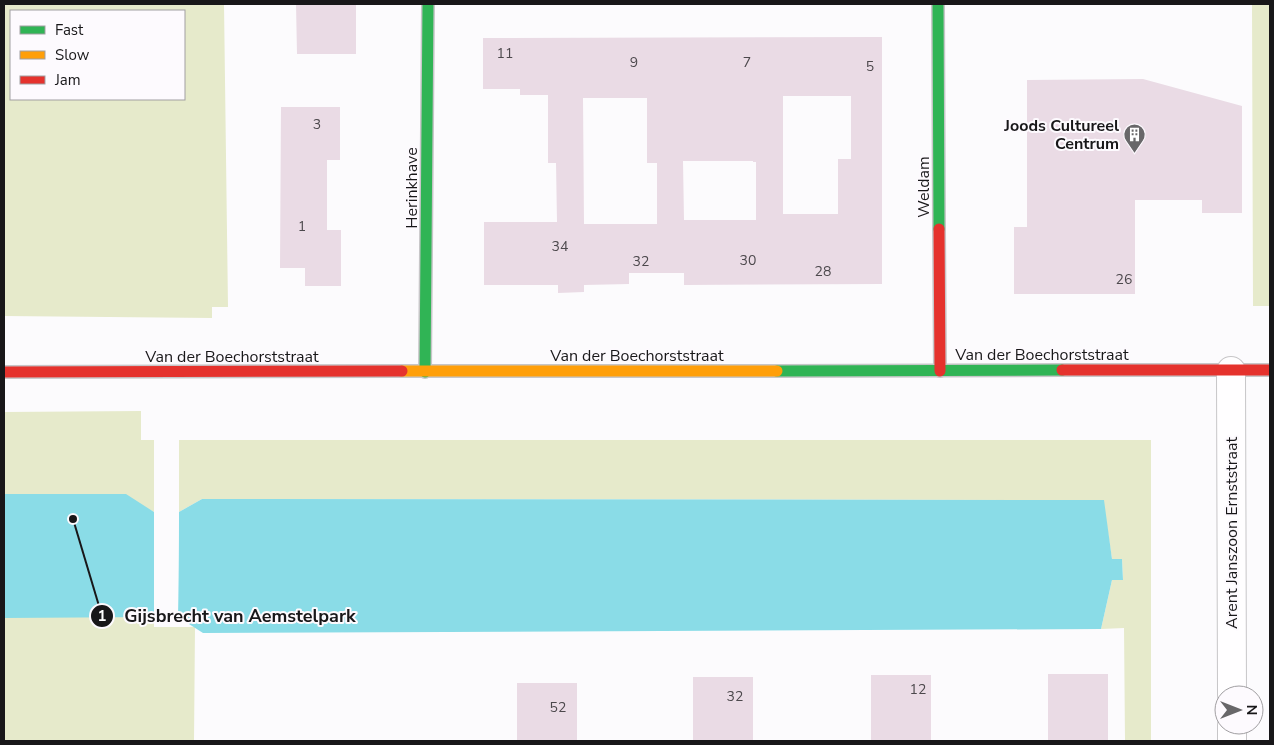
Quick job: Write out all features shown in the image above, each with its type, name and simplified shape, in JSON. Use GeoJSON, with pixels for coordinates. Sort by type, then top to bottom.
{"type":"FeatureCollection","features":[{"type":"Feature","properties":{"kind":"street","name":"Herinkhave"},"geometry":{"type":"LineString","coordinates":[[426,372],[428,4]]}},
{"type":"Feature","properties":{"kind":"street","name":"Weldam"},"geometry":{"type":"LineString","coordinates":[[938,4],[940,371]]}},
{"type":"Feature","properties":{"kind":"street","name":"Arent Janszoon Ernststraat"},"geometry":{"type":"LineString","coordinates":[[1231,370],[1232,685]]}},
{"type":"Feature","properties":{"kind":"street","name":"Van der Boechorststraat"},"geometry":{"type":"LineString","coordinates":[[4,372],[1270,370]]}},
{"type":"Feature","properties":{"kind":"green space"},"geometry":{"type":"Polygon","coordinates":[[[4,4],[224,4],[228,307],[212,307],[212,318],[4,316],[4,4]]]}},
{"type":"Feature","properties":{"kind":"green space"},"geometry":{"type":"Polygon","coordinates":[[[1252,4],[1270,4],[1270,306],[1253,306],[1252,4]]]}},
{"type":"Feature","properties":{"kind":"green space"},"geometry":{"type":"Polygon","coordinates":[[[141,411],[141,440],[154,440],[154,512],[141,505],[142,617],[154,617],[154,627],[195,627],[194,741],[4,741],[4,412],[141,411]]]}},
{"type":"Feature","properties":{"kind":"green space"},"geometry":{"type":"Polygon","coordinates":[[[179,440],[1151,440],[1151,741],[1125,741],[1124,628],[1101,629],[1112,580],[1123,580],[1122,559],[1112,559],[1103,500],[202,499],[179,512],[179,440]]]}},
{"type":"Feature","properties":{"kind":"water"},"geometry":{"type":"Polygon","coordinates":[[[4,494],[126,494],[154,512],[154,617],[4,618],[4,494]]]}},
{"type":"Feature","properties":{"kind":"water"},"geometry":{"type":"Polygon","coordinates":[[[202,499],[1104,500],[1112,559],[1122,559],[1123,580],[1112,580],[1101,629],[203,633],[178,617],[179,512],[202,499]]]}},
{"type":"Feature","properties":{"kind":"pier"},"geometry":{"type":"Polygon","coordinates":[[[154,512],[156,512],[156,617],[154,617],[154,512]]]}},
{"type":"Feature","properties":{"kind":"pier"},"geometry":{"type":"Polygon","coordinates":[[[176,512],[179,512],[178,617],[175,617],[176,512]]]}},
{"type":"Feature","properties":{"kind":"building"},"geometry":{"type":"Polygon","coordinates":[[[296,4],[356,4],[356,54],[297,54],[296,4]]]}},
{"type":"Feature","properties":{"kind":"building"},"geometry":{"type":"Polygon","coordinates":[[[882,37],[882,284],[684,285],[684,273],[629,273],[629,284],[584,285],[584,292],[558,293],[558,285],[484,285],[484,222],[557,222],[556,163],[548,163],[548,95],[520,95],[520,89],[483,89],[483,38],[882,37]],[[783,96],[783,214],[838,214],[838,159],[851,159],[851,96],[783,96]],[[583,98],[584,224],[657,224],[657,163],[647,163],[647,98],[583,98]],[[683,161],[684,220],[756,220],[756,162],[683,161]]]}},
{"type":"Feature","properties":{"kind":"building","name":"Joods Cultureel Centrum"},"geometry":{"type":"Polygon","coordinates":[[[1143,79],[1242,106],[1242,213],[1202,213],[1202,200],[1135,200],[1135,294],[1014,294],[1014,227],[1027,227],[1027,80],[1143,79]]]}},
{"type":"Feature","properties":{"kind":"building"},"geometry":{"type":"Polygon","coordinates":[[[281,107],[340,107],[340,160],[327,160],[327,230],[341,230],[341,286],[305,286],[305,268],[280,268],[281,107]]]}},
{"type":"Feature","properties":{"kind":"building"},"geometry":{"type":"Polygon","coordinates":[[[1048,674],[1108,674],[1108,741],[1048,741],[1048,674]]]}},
{"type":"Feature","properties":{"kind":"building"},"geometry":{"type":"Polygon","coordinates":[[[871,675],[931,675],[931,741],[871,741],[871,675]]]}},
{"type":"Feature","properties":{"kind":"building"},"geometry":{"type":"Polygon","coordinates":[[[693,677],[753,677],[753,741],[693,741],[693,677]]]}},
{"type":"Feature","properties":{"kind":"building"},"geometry":{"type":"Polygon","coordinates":[[[517,683],[577,683],[577,741],[517,741],[517,683]]]}},
{"type":"Feature","properties":{"kind":"traffic: fast"},"geometry":{"type":"LineString","coordinates":[[425,372],[428,4]]}},
{"type":"Feature","properties":{"kind":"traffic: fast"},"geometry":{"type":"LineString","coordinates":[[938,4],[939,229]]}},
{"type":"Feature","properties":{"kind":"traffic: fast"},"geometry":{"type":"LineString","coordinates":[[777,371],[1062,370]]}},
{"type":"Feature","properties":{"kind":"traffic: slow"},"geometry":{"type":"LineString","coordinates":[[402,371],[777,371]]}},
{"type":"Feature","properties":{"kind":"traffic: jam"},"geometry":{"type":"LineString","coordinates":[[939,229],[940,371]]}},
{"type":"Feature","properties":{"kind":"traffic: jam"},"geometry":{"type":"LineString","coordinates":[[1062,370],[1270,370]]}},
{"type":"Feature","properties":{"kind":"traffic: jam"},"geometry":{"type":"LineString","coordinates":[[4,372],[402,371]]}},
{"type":"Feature","properties":{"kind":"place","name":"Joods Cultureel Centrum"},"geometry":{"type":"Point","coordinates":[1135,153]}},
{"type":"Feature","properties":{"kind":"place","name":"Gijsbrecht van Aemstelpark"},"geometry":{"type":"Point","coordinates":[73,519]}}]}
